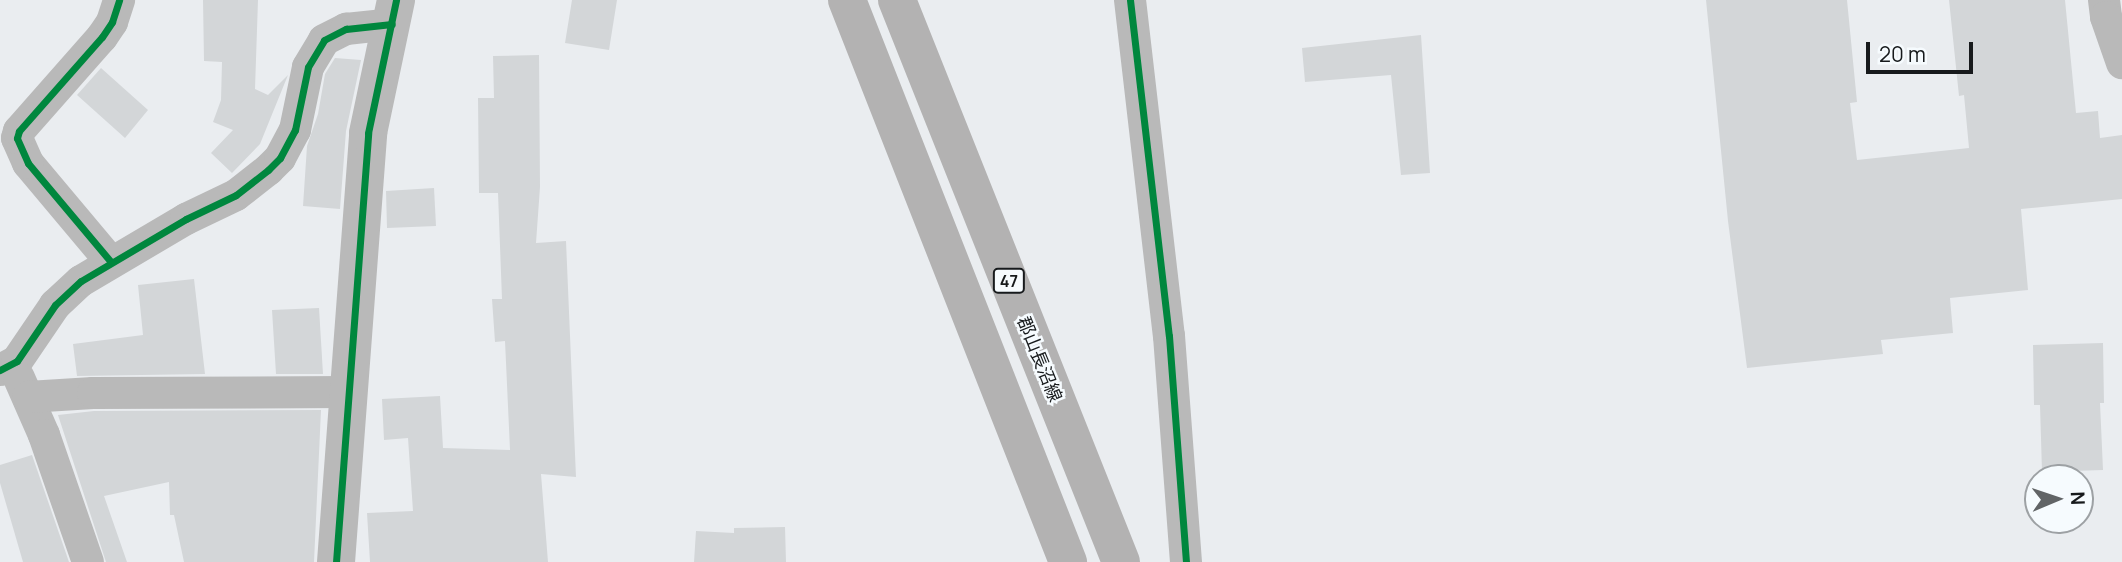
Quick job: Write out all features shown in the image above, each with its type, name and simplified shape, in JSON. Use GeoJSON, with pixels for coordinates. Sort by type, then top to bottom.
{"type":"FeatureCollection","features":[{"type":"Feature","properties":{"kind":"main road"},"geometry":{"type":"LineString","coordinates":[[847,0],[1068,562]]}},
{"type":"Feature","properties":{"kind":"main road","name":"郡山長沼線"},"geometry":{"type":"LineString","coordinates":[[897,0],[1121,562]]}},
{"type":"Feature","properties":{"kind":"street"},"geometry":{"type":"LineString","coordinates":[[111,262],[28,163],[17,138],[19,131],[102,37],[112,22],[119,0]]}},
{"type":"Feature","properties":{"kind":"street"},"geometry":{"type":"LineString","coordinates":[[1130,0],[1169,337],[1186,562]]}},
{"type":"Feature","properties":{"kind":"street"},"geometry":{"type":"LineString","coordinates":[[2104,0],[2106,17],[2122,63]]}},
{"type":"Feature","properties":{"kind":"street"},"geometry":{"type":"LineString","coordinates":[[88,562],[28,397],[6,367],[67,291],[111,262],[236,195],[268,170],[281,158],[295,130],[308,67],[324,40],[394,12]]}},
{"type":"Feature","properties":{"kind":"street"},"geometry":{"type":"LineString","coordinates":[[336,562],[368,133],[394,12]]}},
{"type":"Feature","properties":{"kind":"street"},"geometry":{"type":"LineString","coordinates":[[28,397],[93,393],[348,392]]}},
{"type":"Feature","properties":{"kind":"building"},"geometry":{"type":"Polygon","coordinates":[[[203,0],[258,0],[255,89],[268,95],[288,75],[260,144],[232,173],[211,153],[233,130],[213,122],[221,100],[222,62],[204,61],[203,0]]]}},
{"type":"Feature","properties":{"kind":"building"},"geometry":{"type":"Polygon","coordinates":[[[572,0],[617,0],[609,50],[565,43],[572,0]]]}},
{"type":"Feature","properties":{"kind":"building"},"geometry":{"type":"Polygon","coordinates":[[[1706,0],[1847,0],[1857,102],[1850,103],[1857,160],[1969,148],[1964,95],[1959,96],[1949,0],[2065,0],[2076,113],[2098,111],[2100,138],[2122,135],[2122,199],[2021,209],[2028,290],[1950,298],[1953,333],[1881,340],[1883,354],[1747,368],[1728,221],[1706,0]]]}},
{"type":"Feature","properties":{"kind":"building"},"geometry":{"type":"Polygon","coordinates":[[[1421,35],[1430,173],[1401,175],[1391,75],[1305,82],[1302,48],[1421,35]]]}},
{"type":"Feature","properties":{"kind":"building"},"geometry":{"type":"Polygon","coordinates":[[[539,55],[540,187],[536,243],[566,241],[576,477],[541,474],[548,562],[370,562],[367,513],[413,511],[408,438],[384,440],[382,399],[440,396],[443,448],[510,450],[505,341],[495,342],[492,299],[502,299],[498,193],[479,193],[478,98],[494,98],[493,56],[539,55]]]}},
{"type":"Feature","properties":{"kind":"building"},"geometry":{"type":"Polygon","coordinates":[[[335,58],[361,60],[346,131],[340,209],[303,206],[307,146],[318,114],[325,74],[335,58]]]}},
{"type":"Feature","properties":{"kind":"building"},"geometry":{"type":"Polygon","coordinates":[[[101,68],[148,110],[125,138],[77,95],[101,68]]]}},
{"type":"Feature","properties":{"kind":"building"},"geometry":{"type":"Polygon","coordinates":[[[434,188],[436,226],[387,228],[386,191],[434,188]]]}},
{"type":"Feature","properties":{"kind":"building"},"geometry":{"type":"Polygon","coordinates":[[[194,279],[205,374],[77,376],[73,344],[143,335],[138,285],[194,279]]]}},
{"type":"Feature","properties":{"kind":"building"},"geometry":{"type":"Polygon","coordinates":[[[319,308],[323,374],[276,374],[272,310],[319,308]]]}},
{"type":"Feature","properties":{"kind":"building"},"geometry":{"type":"Polygon","coordinates":[[[2103,343],[2104,403],[2100,403],[2103,470],[2094,470],[2094,464],[2042,464],[2040,405],[2034,405],[2033,345],[2103,343]]]}},
{"type":"Feature","properties":{"kind":"building"},"geometry":{"type":"Polygon","coordinates":[[[321,410],[314,562],[184,562],[174,515],[170,515],[169,482],[104,496],[127,562],[106,562],[58,415],[94,411],[321,410]]]}},
{"type":"Feature","properties":{"kind":"building"},"geometry":{"type":"Polygon","coordinates":[[[32,455],[69,562],[23,562],[0,483],[0,465],[32,455]]]}},
{"type":"Feature","properties":{"kind":"building"},"geometry":{"type":"Polygon","coordinates":[[[785,527],[786,562],[694,562],[696,531],[734,533],[734,528],[785,527]]]}},
{"type":"Feature","properties":{"kind":"cycle path"},"geometry":{"type":"LineString","coordinates":[[111,262],[28,163],[17,138],[19,131],[102,37],[112,22],[119,0]]}},
{"type":"Feature","properties":{"kind":"cycle path"},"geometry":{"type":"LineString","coordinates":[[336,562],[368,133],[396,0]]}},
{"type":"Feature","properties":{"kind":"cycle path"},"geometry":{"type":"LineString","coordinates":[[1130,0],[1169,336],[1186,562]]}},
{"type":"Feature","properties":{"kind":"cycle path"},"geometry":{"type":"LineString","coordinates":[[0,370],[17,361],[55,305],[81,281],[186,219],[236,195],[280,158],[295,130],[308,67],[324,40],[346,29],[392,24]]}}]}
